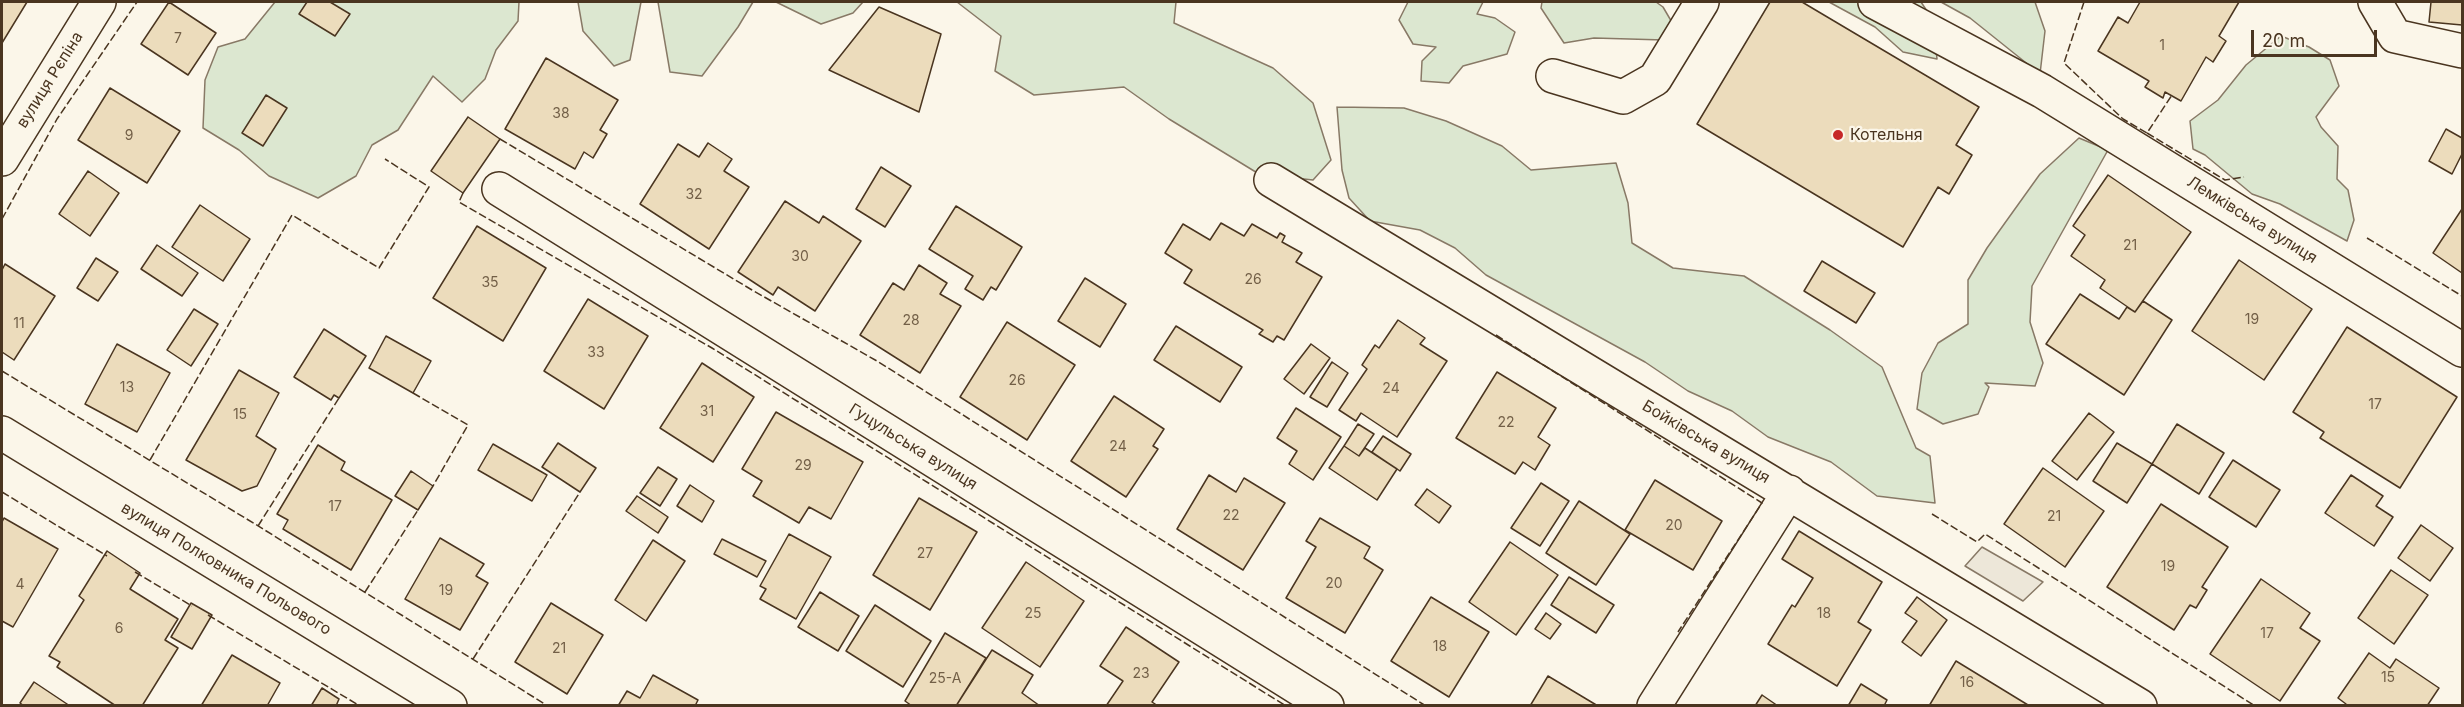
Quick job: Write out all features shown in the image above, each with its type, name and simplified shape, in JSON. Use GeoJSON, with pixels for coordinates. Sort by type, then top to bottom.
{"type":"FeatureCollection","features":[{"type":"Feature","properties":{"kind":"street","name":"вулиця Рєпіна"},"geometry":{"type":"LineString","coordinates":[[2,159],[99,2]]}},
{"type":"Feature","properties":{"kind":"street"},"geometry":{"type":"LineString","coordinates":[[1553,76],[1623,97],[1655,79],[1702,2]]}},
{"type":"Feature","properties":{"kind":"street","name":"Лемківська вулиця"},"geometry":{"type":"LineString","coordinates":[[1875,2],[2042,91],[2463,350]]}},
{"type":"Feature","properties":{"kind":"street"},"geometry":{"type":"LineString","coordinates":[[2374,2],[2396,36],[2463,51]]}},
{"type":"Feature","properties":{"kind":"street","name":"Бойківська вулиця"},"geometry":{"type":"LineString","coordinates":[[1271,180],[2140,705]]}},
{"type":"Feature","properties":{"kind":"street","name":"Гуцульська вулиця"},"geometry":{"type":"LineString","coordinates":[[499,189],[1327,705]]}},
{"type":"Feature","properties":{"kind":"street","name":"вулиця Полковника Польового"},"geometry":{"type":"LineString","coordinates":[[2,433],[450,705]]}},
{"type":"Feature","properties":{"kind":"street"},"geometry":{"type":"LineString","coordinates":[[1654,705],[1789,492]]}},
{"type":"Feature","properties":{"kind":"green space"},"geometry":{"type":"Polygon","coordinates":[[[275,2],[519,2],[518,21],[496,50],[485,79],[462,102],[433,76],[398,130],[372,145],[356,176],[318,198],[269,176],[239,150],[203,128],[205,80],[218,47],[245,39],[275,2]]]}},
{"type":"Feature","properties":{"kind":"green space"},"geometry":{"type":"Polygon","coordinates":[[[578,2],[641,2],[630,60],[614,66],[583,31],[578,2]]]}},
{"type":"Feature","properties":{"kind":"green space"},"geometry":{"type":"Polygon","coordinates":[[[658,2],[753,2],[738,27],[702,76],[670,72],[658,2]]]}},
{"type":"Feature","properties":{"kind":"green space"},"geometry":{"type":"Polygon","coordinates":[[[776,2],[863,2],[853,13],[821,24],[776,2]]]}},
{"type":"Feature","properties":{"kind":"green space"},"geometry":{"type":"Polygon","coordinates":[[[957,2],[1176,2],[1174,23],[1273,68],[1313,103],[1331,160],[1313,180],[1259,174],[1169,119],[1124,87],[1034,95],[995,71],[1001,36],[957,2]]]}},
{"type":"Feature","properties":{"kind":"green space"},"geometry":{"type":"Polygon","coordinates":[[[1408,2],[1483,2],[1477,14],[1495,18],[1515,32],[1507,54],[1463,66],[1449,83],[1421,81],[1422,61],[1436,47],[1413,44],[1399,20],[1408,2]]]}},
{"type":"Feature","properties":{"kind":"green space"},"geometry":{"type":"Polygon","coordinates":[[[1542,2],[1656,2],[1663,7],[1687,48],[1664,40],[1594,38],[1564,43],[1541,8],[1542,2]]]}},
{"type":"Feature","properties":{"kind":"green space"},"geometry":{"type":"Polygon","coordinates":[[[1829,2],[1921,2],[1933,20],[1937,59],[1903,52],[1875,27],[1829,2]]]}},
{"type":"Feature","properties":{"kind":"green space"},"geometry":{"type":"Polygon","coordinates":[[[1941,2],[2035,2],[2045,31],[2040,74],[1970,18],[1941,2]]]}},
{"type":"Feature","properties":{"kind":"green space"},"geometry":{"type":"Polygon","coordinates":[[[2281,36],[2309,47],[2330,60],[2339,86],[2316,117],[2321,127],[2338,146],[2337,179],[2348,190],[2354,220],[2347,241],[2280,204],[2252,194],[2205,155],[2193,149],[2190,121],[2218,100],[2246,65],[2281,36]]]}},
{"type":"Feature","properties":{"kind":"green space"},"geometry":{"type":"Polygon","coordinates":[[[1337,107],[1404,108],[1446,121],[1502,146],[1531,170],[1616,163],[1628,203],[1632,243],[1673,268],[1744,276],[1830,330],[1882,367],[1916,448],[1930,456],[1935,503],[1877,496],[1831,462],[1768,437],[1732,411],[1688,391],[1645,362],[1486,275],[1455,248],[1420,230],[1370,221],[1349,198],[1342,170],[1337,107]]]}},
{"type":"Feature","properties":{"kind":"green space"},"geometry":{"type":"Polygon","coordinates":[[[2079,138],[2108,150],[2032,286],[2030,322],[2043,363],[2035,386],[1985,383],[1989,387],[1978,414],[1943,424],[1917,409],[1922,373],[1938,343],[1968,324],[1968,280],[1987,248],[2040,174],[2079,138]]]}},
{"type":"Feature","properties":{"kind":"shaded area"},"geometry":{"type":"Polygon","coordinates":[[[1982,547],[2043,582],[2023,601],[1965,566],[1982,547]]]}},
{"type":"Feature","properties":{"kind":"building"},"geometry":{"type":"Polygon","coordinates":[[[2,2],[27,2],[2,43],[2,2]]]}},
{"type":"Feature","properties":{"kind":"building"},"geometry":{"type":"Polygon","coordinates":[[[169,2],[216,33],[188,75],[141,44],[169,2]]]}},
{"type":"Feature","properties":{"kind":"building"},"geometry":{"type":"Polygon","coordinates":[[[307,2],[330,2],[350,14],[335,36],[299,14],[307,2]]]}},
{"type":"Feature","properties":{"kind":"building","name":"Котельня"},"geometry":{"type":"Polygon","coordinates":[[[1770,2],[1802,2],[1979,107],[1956,145],[1972,155],[1949,194],[1938,187],[1903,247],[1697,124],[1770,2]]]}},
{"type":"Feature","properties":{"kind":"building"},"geometry":{"type":"Polygon","coordinates":[[[2140,2],[2239,2],[2219,36],[2226,41],[2213,62],[2206,57],[2181,101],[2165,92],[2163,98],[2145,87],[2149,81],[2098,51],[2118,17],[2128,23],[2140,2]]]}},
{"type":"Feature","properties":{"kind":"building"},"geometry":{"type":"Polygon","coordinates":[[[2431,2],[2462,2],[2462,25],[2429,22],[2431,2]]]}},
{"type":"Feature","properties":{"kind":"building"},"geometry":{"type":"Polygon","coordinates":[[[879,7],[941,34],[919,112],[829,70],[879,7]]]}},
{"type":"Feature","properties":{"kind":"building"},"geometry":{"type":"Polygon","coordinates":[[[546,58],[618,100],[600,130],[607,134],[593,158],[584,152],[575,169],[505,129],[546,58]]]}},
{"type":"Feature","properties":{"kind":"building"},"geometry":{"type":"Polygon","coordinates":[[[110,88],[180,131],[147,183],[78,140],[110,88]]]}},
{"type":"Feature","properties":{"kind":"building"},"geometry":{"type":"Polygon","coordinates":[[[266,95],[287,108],[263,146],[242,133],[266,95]]]}},
{"type":"Feature","properties":{"kind":"building"},"geometry":{"type":"Polygon","coordinates":[[[468,117],[500,139],[463,193],[431,171],[468,117]]]}},
{"type":"Feature","properties":{"kind":"building"},"geometry":{"type":"Polygon","coordinates":[[[2446,129],[2462,138],[2462,154],[2452,174],[2429,161],[2446,129]]]}},
{"type":"Feature","properties":{"kind":"building"},"geometry":{"type":"Polygon","coordinates":[[[708,143],[732,159],[724,171],[749,187],[709,249],[640,204],[678,144],[699,157],[708,143]]]}},
{"type":"Feature","properties":{"kind":"building"},"geometry":{"type":"Polygon","coordinates":[[[881,167],[911,186],[885,227],[856,209],[881,167]]]}},
{"type":"Feature","properties":{"kind":"building"},"geometry":{"type":"Polygon","coordinates":[[[88,171],[119,193],[90,236],[59,214],[88,171]]]}},
{"type":"Feature","properties":{"kind":"building"},"geometry":{"type":"Polygon","coordinates":[[[2108,175],[2191,232],[2135,312],[2100,288],[2105,280],[2071,256],[2085,235],[2073,226],[2108,175]]]}},
{"type":"Feature","properties":{"kind":"building"},"geometry":{"type":"Polygon","coordinates":[[[785,201],[819,223],[823,216],[861,241],[815,311],[778,287],[773,295],[738,272],[785,201]]]}},
{"type":"Feature","properties":{"kind":"building"},"geometry":{"type":"Polygon","coordinates":[[[200,205],[250,239],[223,281],[172,247],[200,205]]]}},
{"type":"Feature","properties":{"kind":"building"},"geometry":{"type":"Polygon","coordinates":[[[956,206],[1022,247],[996,290],[991,287],[983,300],[965,289],[973,276],[929,249],[956,206]]]}},
{"type":"Feature","properties":{"kind":"building"},"geometry":{"type":"Polygon","coordinates":[[[2462,209],[2462,273],[2433,253],[2462,209]]]}},
{"type":"Feature","properties":{"kind":"building"},"geometry":{"type":"Polygon","coordinates":[[[1221,223],[1244,236],[1252,224],[1277,238],[1280,233],[1285,236],[1282,242],[1302,253],[1296,262],[1322,277],[1284,340],[1277,336],[1273,342],[1259,334],[1263,330],[1184,283],[1192,270],[1165,253],[1183,224],[1210,240],[1221,223]]]}},
{"type":"Feature","properties":{"kind":"building"},"geometry":{"type":"Polygon","coordinates":[[[477,226],[546,268],[503,341],[433,298],[477,226]]]}},
{"type":"Feature","properties":{"kind":"building"},"geometry":{"type":"Polygon","coordinates":[[[157,245],[198,273],[182,296],[141,269],[157,245]]]}},
{"type":"Feature","properties":{"kind":"building"},"geometry":{"type":"Polygon","coordinates":[[[96,258],[118,272],[98,301],[77,288],[96,258]]]}},
{"type":"Feature","properties":{"kind":"building"},"geometry":{"type":"Polygon","coordinates":[[[2239,260],[2312,309],[2264,380],[2192,331],[2239,260]]]}},
{"type":"Feature","properties":{"kind":"building"},"geometry":{"type":"Polygon","coordinates":[[[1822,261],[1875,293],[1856,323],[1804,291],[1822,261]]]}},
{"type":"Feature","properties":{"kind":"building"},"geometry":{"type":"Polygon","coordinates":[[[5,264],[55,296],[14,360],[2,352],[2,270],[5,264]]]}},
{"type":"Feature","properties":{"kind":"building"},"geometry":{"type":"Polygon","coordinates":[[[919,265],[947,283],[940,294],[961,306],[920,373],[860,335],[893,283],[904,290],[919,265]]]}},
{"type":"Feature","properties":{"kind":"building"},"geometry":{"type":"Polygon","coordinates":[[[1085,278],[1126,304],[1100,347],[1058,321],[1085,278]]]}},
{"type":"Feature","properties":{"kind":"building"},"geometry":{"type":"Polygon","coordinates":[[[2080,294],[2119,319],[2127,307],[2135,312],[2143,301],[2172,320],[2124,395],[2046,344],[2080,294]]]}},
{"type":"Feature","properties":{"kind":"building"},"geometry":{"type":"Polygon","coordinates":[[[588,299],[648,336],[604,409],[544,371],[588,299]]]}},
{"type":"Feature","properties":{"kind":"building"},"geometry":{"type":"Polygon","coordinates":[[[194,309],[218,324],[191,366],[167,350],[194,309]]]}},
{"type":"Feature","properties":{"kind":"building"},"geometry":{"type":"Polygon","coordinates":[[[1398,320],[1425,338],[1420,344],[1447,361],[1397,437],[1361,413],[1356,421],[1339,410],[1367,369],[1362,365],[1375,345],[1379,348],[1398,320]]]}},
{"type":"Feature","properties":{"kind":"building"},"geometry":{"type":"Polygon","coordinates":[[[1007,322],[1075,365],[1027,440],[960,397],[1007,322]]]}},
{"type":"Feature","properties":{"kind":"building"},"geometry":{"type":"Polygon","coordinates":[[[1176,326],[1242,367],[1220,402],[1154,360],[1176,326]]]}},
{"type":"Feature","properties":{"kind":"building"},"geometry":{"type":"Polygon","coordinates":[[[2347,327],[2457,397],[2400,488],[2320,438],[2324,432],[2293,412],[2347,327]]]}},
{"type":"Feature","properties":{"kind":"building"},"geometry":{"type":"Polygon","coordinates":[[[324,329],[366,356],[339,398],[334,395],[331,400],[294,377],[324,329]]]}},
{"type":"Feature","properties":{"kind":"building"},"geometry":{"type":"Polygon","coordinates":[[[386,336],[431,361],[413,393],[369,368],[386,336]]]}},
{"type":"Feature","properties":{"kind":"building"},"geometry":{"type":"Polygon","coordinates":[[[117,344],[170,373],[137,432],[85,404],[117,344]]]}},
{"type":"Feature","properties":{"kind":"building"},"geometry":{"type":"Polygon","coordinates":[[[1311,344],[1330,358],[1304,394],[1284,379],[1311,344]]]}},
{"type":"Feature","properties":{"kind":"building"},"geometry":{"type":"Polygon","coordinates":[[[1332,362],[1348,373],[1327,407],[1310,397],[1332,362]]]}},
{"type":"Feature","properties":{"kind":"building"},"geometry":{"type":"Polygon","coordinates":[[[702,363],[754,397],[713,462],[660,428],[702,363]]]}},
{"type":"Feature","properties":{"kind":"building"},"geometry":{"type":"Polygon","coordinates":[[[239,370],[279,393],[256,436],[276,449],[257,486],[242,491],[186,460],[239,370]]]}},
{"type":"Feature","properties":{"kind":"building"},"geometry":{"type":"Polygon","coordinates":[[[1497,372],[1556,408],[1538,437],[1550,445],[1535,470],[1523,462],[1515,474],[1456,438],[1497,372]]]}},
{"type":"Feature","properties":{"kind":"building"},"geometry":{"type":"Polygon","coordinates":[[[1114,396],[1164,429],[1153,446],[1158,449],[1126,497],[1071,461],[1114,396]]]}},
{"type":"Feature","properties":{"kind":"building"},"geometry":{"type":"Polygon","coordinates":[[[1296,408],[1341,437],[1313,480],[1289,464],[1297,451],[1277,438],[1296,408]]]}},
{"type":"Feature","properties":{"kind":"building"},"geometry":{"type":"Polygon","coordinates":[[[776,412],[863,462],[831,519],[809,507],[799,523],[753,496],[762,481],[742,469],[776,412]]]}},
{"type":"Feature","properties":{"kind":"building"},"geometry":{"type":"Polygon","coordinates":[[[2089,413],[2114,432],[2077,480],[2052,461],[2089,413]]]}},
{"type":"Feature","properties":{"kind":"building"},"geometry":{"type":"Polygon","coordinates":[[[1358,424],[1374,434],[1359,456],[1344,446],[1358,424]]]}},
{"type":"Feature","properties":{"kind":"building"},"geometry":{"type":"Polygon","coordinates":[[[2177,424],[2224,453],[2199,494],[2152,464],[2177,424]]]}},
{"type":"Feature","properties":{"kind":"building"},"geometry":{"type":"Polygon","coordinates":[[[1383,436],[1411,454],[1400,471],[1372,452],[1383,436]]]}},
{"type":"Feature","properties":{"kind":"building"},"geometry":{"type":"Polygon","coordinates":[[[558,443],[596,468],[580,492],[542,467],[558,443]]]}},
{"type":"Feature","properties":{"kind":"building"},"geometry":{"type":"Polygon","coordinates":[[[2117,443],[2152,464],[2127,503],[2093,481],[2117,443]]]}},
{"type":"Feature","properties":{"kind":"building"},"geometry":{"type":"Polygon","coordinates":[[[493,444],[547,475],[532,501],[478,470],[493,444]]]}},
{"type":"Feature","properties":{"kind":"building"},"geometry":{"type":"Polygon","coordinates":[[[318,445],[345,462],[341,470],[392,500],[351,570],[283,529],[288,520],[277,514],[318,445]]]}},
{"type":"Feature","properties":{"kind":"building"},"geometry":{"type":"Polygon","coordinates":[[[1344,446],[1359,456],[1365,448],[1397,469],[1377,500],[1329,468],[1344,446]]]}},
{"type":"Feature","properties":{"kind":"building"},"geometry":{"type":"Polygon","coordinates":[[[2233,460],[2280,490],[2256,527],[2209,497],[2233,460]]]}},
{"type":"Feature","properties":{"kind":"building"},"geometry":{"type":"Polygon","coordinates":[[[658,467],[677,479],[660,506],[640,493],[658,467]]]}},
{"type":"Feature","properties":{"kind":"building"},"geometry":{"type":"Polygon","coordinates":[[[2043,468],[2104,511],[2065,567],[2004,524],[2043,468]]]}},
{"type":"Feature","properties":{"kind":"building"},"geometry":{"type":"Polygon","coordinates":[[[411,471],[433,486],[418,510],[395,496],[411,471]]]}},
{"type":"Feature","properties":{"kind":"building"},"geometry":{"type":"Polygon","coordinates":[[[1209,475],[1236,492],[1244,478],[1285,503],[1243,570],[1177,529],[1209,475]]]}},
{"type":"Feature","properties":{"kind":"building"},"geometry":{"type":"Polygon","coordinates":[[[2351,475],[2383,496],[2376,506],[2393,517],[2374,546],[2325,513],[2351,475]]]}},
{"type":"Feature","properties":{"kind":"building"},"geometry":{"type":"Polygon","coordinates":[[[1655,480],[1722,521],[1693,570],[1625,530],[1655,480]]]}},
{"type":"Feature","properties":{"kind":"building"},"geometry":{"type":"Polygon","coordinates":[[[1541,483],[1569,501],[1540,546],[1511,528],[1541,483]]]}},
{"type":"Feature","properties":{"kind":"building"},"geometry":{"type":"Polygon","coordinates":[[[690,485],[714,501],[702,522],[677,506],[690,485]]]}},
{"type":"Feature","properties":{"kind":"building"},"geometry":{"type":"Polygon","coordinates":[[[1427,489],[1451,506],[1439,523],[1415,505],[1427,489]]]}},
{"type":"Feature","properties":{"kind":"building"},"geometry":{"type":"Polygon","coordinates":[[[637,496],[668,517],[658,533],[626,511],[637,496]]]}},
{"type":"Feature","properties":{"kind":"building"},"geometry":{"type":"Polygon","coordinates":[[[919,498],[977,532],[930,610],[873,575],[919,498]]]}},
{"type":"Feature","properties":{"kind":"building"},"geometry":{"type":"Polygon","coordinates":[[[1579,501],[1630,534],[1596,585],[1546,553],[1579,501]]]}},
{"type":"Feature","properties":{"kind":"building"},"geometry":{"type":"Polygon","coordinates":[[[2161,504],[2228,547],[2202,587],[2207,590],[2196,608],[2190,605],[2174,630],[2107,587],[2161,504]]]}},
{"type":"Feature","properties":{"kind":"building"},"geometry":{"type":"Polygon","coordinates":[[[4,518],[58,549],[13,627],[2,621],[2,522],[4,518]]]}},
{"type":"Feature","properties":{"kind":"building"},"geometry":{"type":"Polygon","coordinates":[[[1320,518],[1370,547],[1364,558],[1383,570],[1345,633],[1286,598],[1316,547],[1306,541],[1320,518]]]}},
{"type":"Feature","properties":{"kind":"building"},"geometry":{"type":"Polygon","coordinates":[[[2421,525],[2453,548],[2430,581],[2398,558],[2421,525]]]}},
{"type":"Feature","properties":{"kind":"building"},"geometry":{"type":"Polygon","coordinates":[[[1799,531],[1882,582],[1858,622],[1871,630],[1837,686],[1768,644],[1792,605],[1795,607],[1813,578],[1782,559],[1799,531]]]}},
{"type":"Feature","properties":{"kind":"building"},"geometry":{"type":"Polygon","coordinates":[[[789,534],[831,557],[796,619],[760,599],[766,589],[760,586],[789,534]]]}},
{"type":"Feature","properties":{"kind":"building"},"geometry":{"type":"Polygon","coordinates":[[[440,538],[484,564],[476,576],[488,583],[460,630],[405,599],[440,538]]]}},
{"type":"Feature","properties":{"kind":"building"},"geometry":{"type":"Polygon","coordinates":[[[722,539],[766,561],[757,577],[714,554],[722,539]]]}},
{"type":"Feature","properties":{"kind":"building"},"geometry":{"type":"Polygon","coordinates":[[[653,540],[685,561],[646,621],[615,600],[653,540]]]}},
{"type":"Feature","properties":{"kind":"building"},"geometry":{"type":"Polygon","coordinates":[[[1510,542],[1558,575],[1516,635],[1469,602],[1510,542]]]}},
{"type":"Feature","properties":{"kind":"building"},"geometry":{"type":"Polygon","coordinates":[[[107,551],[140,573],[130,589],[178,619],[165,640],[178,648],[142,706],[116,706],[57,667],[60,662],[49,656],[84,600],[79,596],[107,551]]]}},
{"type":"Feature","properties":{"kind":"building"},"geometry":{"type":"Polygon","coordinates":[[[1026,562],[1084,601],[1040,667],[982,628],[1026,562]]]}},
{"type":"Feature","properties":{"kind":"building"},"geometry":{"type":"Polygon","coordinates":[[[2391,570],[2428,595],[2394,644],[2358,618],[2391,570]]]}},
{"type":"Feature","properties":{"kind":"building"},"geometry":{"type":"Polygon","coordinates":[[[1569,577],[1614,605],[1596,633],[1551,605],[1569,577]]]}},
{"type":"Feature","properties":{"kind":"building"},"geometry":{"type":"Polygon","coordinates":[[[2261,579],[2310,613],[2300,628],[2320,641],[2280,701],[2210,654],[2261,579]]]}},
{"type":"Feature","properties":{"kind":"building"},"geometry":{"type":"Polygon","coordinates":[[[820,592],[859,616],[838,651],[798,627],[820,592]]]}},
{"type":"Feature","properties":{"kind":"building"},"geometry":{"type":"Polygon","coordinates":[[[1431,597],[1489,632],[1449,697],[1391,661],[1431,597]]]}},
{"type":"Feature","properties":{"kind":"building"},"geometry":{"type":"Polygon","coordinates":[[[1917,597],[1947,620],[1921,656],[1902,642],[1917,621],[1905,613],[1917,597]]]}},
{"type":"Feature","properties":{"kind":"building"},"geometry":{"type":"Polygon","coordinates":[[[191,603],[212,615],[192,649],[171,637],[191,603]]]}},
{"type":"Feature","properties":{"kind":"building"},"geometry":{"type":"Polygon","coordinates":[[[551,603],[603,635],[567,694],[515,662],[551,603]]]}},
{"type":"Feature","properties":{"kind":"building"},"geometry":{"type":"Polygon","coordinates":[[[875,605],[931,641],[903,687],[846,651],[875,605]]]}},
{"type":"Feature","properties":{"kind":"building"},"geometry":{"type":"Polygon","coordinates":[[[1546,613],[1561,624],[1550,639],[1535,629],[1546,613]]]}},
{"type":"Feature","properties":{"kind":"building"},"geometry":{"type":"Polygon","coordinates":[[[1126,627],[1179,662],[1152,702],[1158,706],[1106,706],[1123,681],[1100,666],[1126,627]]]}},
{"type":"Feature","properties":{"kind":"building"},"geometry":{"type":"Polygon","coordinates":[[[945,633],[986,658],[956,706],[912,706],[905,701],[945,633]]]}},
{"type":"Feature","properties":{"kind":"building"},"geometry":{"type":"Polygon","coordinates":[[[992,650],[1033,675],[1022,693],[1040,706],[956,706],[992,650]]]}},
{"type":"Feature","properties":{"kind":"building"},"geometry":{"type":"Polygon","coordinates":[[[2369,653],[2390,668],[2396,659],[2439,688],[2427,706],[2345,706],[2346,704],[2338,698],[2369,653]]]}},
{"type":"Feature","properties":{"kind":"building"},"geometry":{"type":"Polygon","coordinates":[[[232,655],[280,683],[267,706],[201,706],[232,655]]]}},
{"type":"Feature","properties":{"kind":"building"},"geometry":{"type":"Polygon","coordinates":[[[1956,661],[2028,705],[1929,706],[1956,661]]]}},
{"type":"Feature","properties":{"kind":"building"},"geometry":{"type":"Polygon","coordinates":[[[653,675],[698,700],[695,706],[618,706],[627,691],[640,698],[653,675]]]}},
{"type":"Feature","properties":{"kind":"building"},"geometry":{"type":"Polygon","coordinates":[[[1548,676],[1598,706],[1530,706],[1548,676]]]}},
{"type":"Feature","properties":{"kind":"building"},"geometry":{"type":"Polygon","coordinates":[[[34,682],[70,706],[24,706],[20,703],[34,682]]]}},
{"type":"Feature","properties":{"kind":"building"},"geometry":{"type":"Polygon","coordinates":[[[1861,684],[1887,700],[1884,706],[1848,706],[1861,684]]]}},
{"type":"Feature","properties":{"kind":"building"},"geometry":{"type":"Polygon","coordinates":[[[322,688],[339,699],[336,706],[311,706],[322,688]]]}},
{"type":"Feature","properties":{"kind":"building"},"geometry":{"type":"Polygon","coordinates":[[[1762,695],[1778,706],[1755,706],[1762,695]]]}},
{"type":"Feature","properties":{"kind":"fence"},"geometry":{"type":"LineString","coordinates":[[2,219],[57,119],[137,2]]}},
{"type":"Feature","properties":{"kind":"fence"},"geometry":{"type":"LineString","coordinates":[[2084,2],[2064,63],[2123,119],[2147,133],[2172,95]]}},
{"type":"Feature","properties":{"kind":"fence"},"geometry":{"type":"LineString","coordinates":[[2147,133],[2225,180],[2244,177]]}},
{"type":"Feature","properties":{"kind":"fence"},"geometry":{"type":"LineString","coordinates":[[500,139],[752,290],[877,361],[1426,706]]}},
{"type":"Feature","properties":{"kind":"fence"},"geometry":{"type":"LineString","coordinates":[[150,460],[292,215],[379,268],[429,187],[385,159]]}},
{"type":"Feature","properties":{"kind":"fence"},"geometry":{"type":"LineString","coordinates":[[463,193],[459,202],[712,348],[1286,706]]}},
{"type":"Feature","properties":{"kind":"fence"},"geometry":{"type":"LineString","coordinates":[[2367,238],[2462,296]]}},
{"type":"Feature","properties":{"kind":"fence"},"geometry":{"type":"LineString","coordinates":[[1496,335],[1762,503],[1678,632]]}},
{"type":"Feature","properties":{"kind":"fence"},"geometry":{"type":"LineString","coordinates":[[2,371],[255,524],[548,706]]}},
{"type":"Feature","properties":{"kind":"fence"},"geometry":{"type":"LineString","coordinates":[[413,393],[468,425],[433,486]]}},
{"type":"Feature","properties":{"kind":"fence"},"geometry":{"type":"LineString","coordinates":[[258,526],[339,398]]}},
{"type":"Feature","properties":{"kind":"fence"},"geometry":{"type":"LineString","coordinates":[[2,492],[107,556]]}},
{"type":"Feature","properties":{"kind":"fence"},"geometry":{"type":"LineString","coordinates":[[473,659],[580,492]]}},
{"type":"Feature","properties":{"kind":"fence"},"geometry":{"type":"LineString","coordinates":[[365,592],[418,510]]}},
{"type":"Feature","properties":{"kind":"fence"},"geometry":{"type":"LineString","coordinates":[[1932,514],[1977,542],[1985,534],[2255,706]]}},
{"type":"Feature","properties":{"kind":"fence"},"geometry":{"type":"LineString","coordinates":[[135,572],[192,606]]}},
{"type":"Feature","properties":{"kind":"fence"},"geometry":{"type":"LineString","coordinates":[[208,615],[360,706]]}},
{"type":"Feature","properties":{"kind":"place","name":"Котельня"},"geometry":{"type":"Point","coordinates":[1838,135]}}]}
